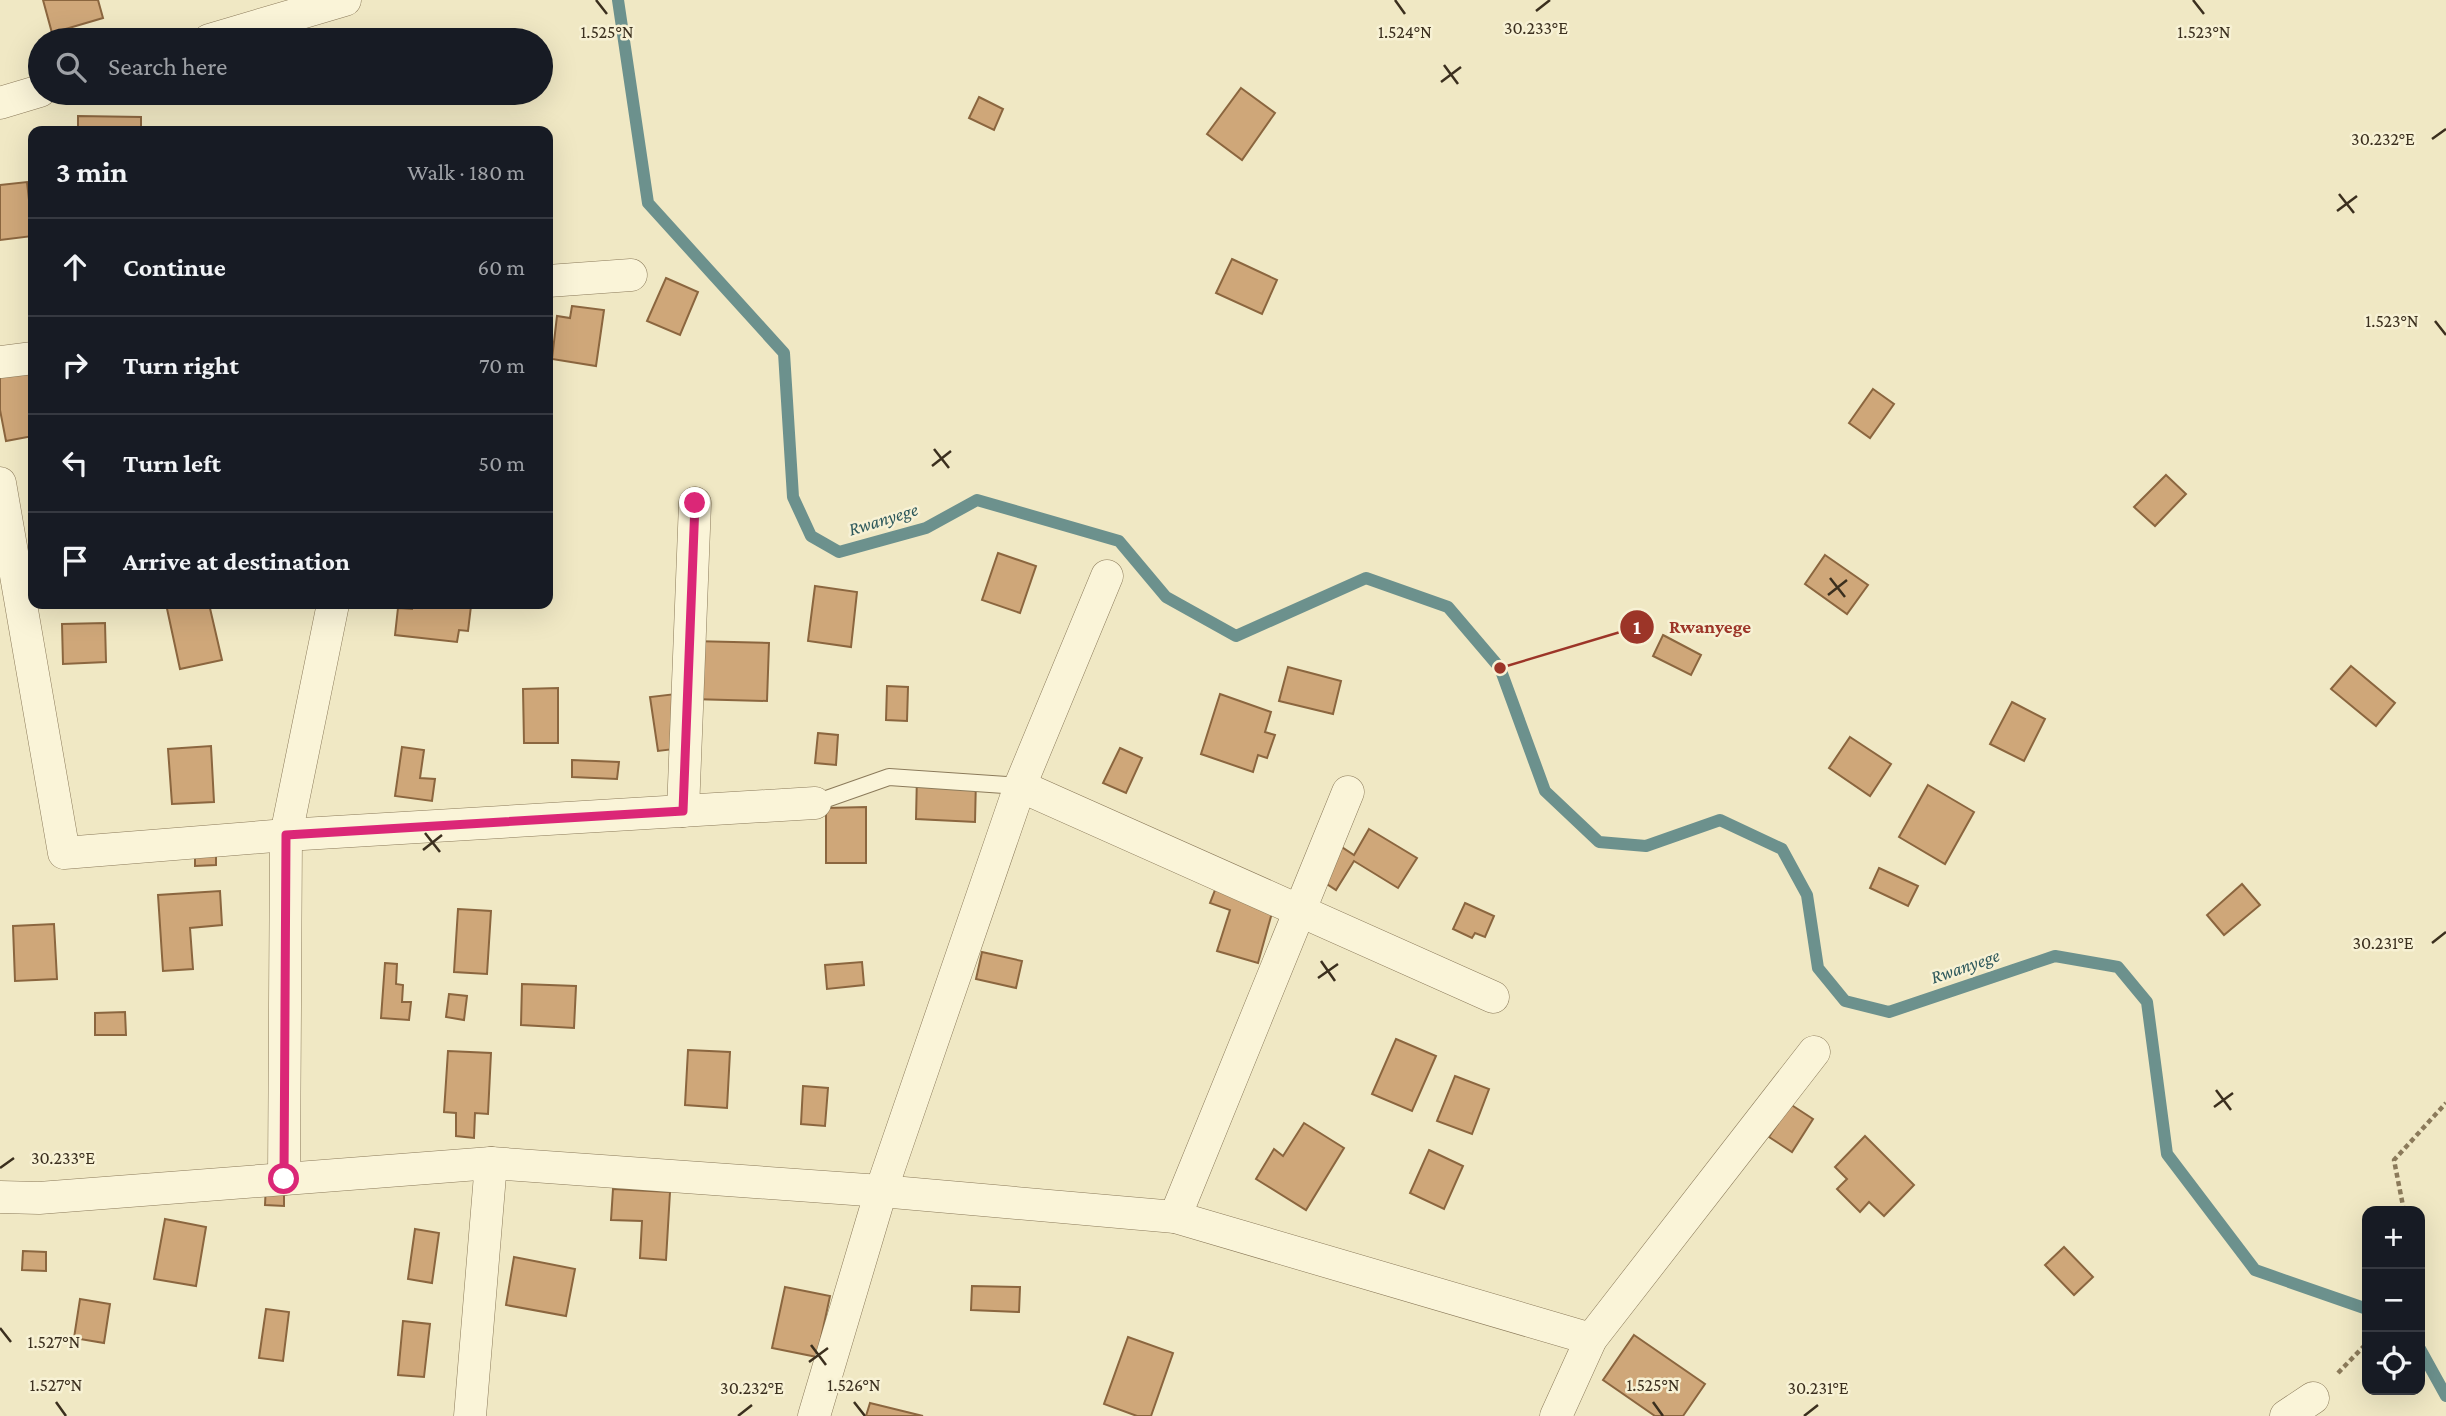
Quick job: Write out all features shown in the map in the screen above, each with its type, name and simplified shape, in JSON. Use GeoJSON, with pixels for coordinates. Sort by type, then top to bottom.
{"type":"FeatureCollection","features":[{"type":"Feature","properties":{"kind":"street"},"geometry":{"type":"LineString","coordinates":[[250,28],[345,0]]}},
{"type":"Feature","properties":{"kind":"street"},"geometry":{"type":"LineString","coordinates":[[0,103],[28,95]]}},
{"type":"Feature","properties":{"kind":"street"},"geometry":{"type":"LineString","coordinates":[[553,281],[631,275]]}},
{"type":"Feature","properties":{"kind":"street"},"geometry":{"type":"LineString","coordinates":[[0,362],[28,359]]}},
{"type":"Feature","properties":{"kind":"street"},"geometry":{"type":"LineString","coordinates":[[0,483],[14,647],[64,853],[286,835],[815,803]]}},
{"type":"Feature","properties":{"kind":"street"},"geometry":{"type":"LineString","coordinates":[[683,811],[695,503]]}},
{"type":"Feature","properties":{"kind":"street"},"geometry":{"type":"LineString","coordinates":[[814,1416],[881,1191],[1020,786],[1107,576]]}},
{"type":"Feature","properties":{"kind":"street"},"geometry":{"type":"LineString","coordinates":[[284,1179],[286,835],[332,609]]}},
{"type":"Feature","properties":{"kind":"street"},"geometry":{"type":"LineString","coordinates":[[1020,786],[1493,997]]}},
{"type":"Feature","properties":{"kind":"street"},"geometry":{"type":"LineString","coordinates":[[1175,1217],[1348,792]]}},
{"type":"Feature","properties":{"kind":"street"},"geometry":{"type":"LineString","coordinates":[[1556,1416],[1591,1339],[1814,1052]]}},
{"type":"Feature","properties":{"kind":"street"},"geometry":{"type":"LineString","coordinates":[[470,1416],[491,1163]]}},
{"type":"Feature","properties":{"kind":"street"},"geometry":{"type":"LineString","coordinates":[[0,1197],[39,1198],[491,1163],[881,1191],[1175,1217],[1591,1339]]}},
{"type":"Feature","properties":{"kind":"street"},"geometry":{"type":"LineString","coordinates":[[2286,1416],[2313,1398]]}},
{"type":"Feature","properties":{"kind":"lane"},"geometry":{"type":"LineString","coordinates":[[815,803],[889,777],[1020,786]]}},
{"type":"Feature","properties":{"kind":"path"},"geometry":{"type":"LineString","coordinates":[[2403,1206],[2393,1160],[2446,1103]]}},
{"type":"Feature","properties":{"kind":"path"},"geometry":{"type":"LineString","coordinates":[[2313,1398],[2362,1348]]}},
{"type":"Feature","properties":{"kind":"building"},"geometry":{"type":"Polygon","coordinates":[[[43,0],[98,0],[103,18],[69,28],[51,28],[43,0]]]}},
{"type":"Feature","properties":{"kind":"building"},"geometry":{"type":"Polygon","coordinates":[[[1241,88],[1275,113],[1242,160],[1207,134],[1241,88]]]}},
{"type":"Feature","properties":{"kind":"building"},"geometry":{"type":"Polygon","coordinates":[[[979,97],[1003,109],[994,130],[969,118],[979,97]]]}},
{"type":"Feature","properties":{"kind":"building"},"geometry":{"type":"Polygon","coordinates":[[[78,116],[141,117],[141,126],[78,126],[78,116]]]}},
{"type":"Feature","properties":{"kind":"building"},"geometry":{"type":"Polygon","coordinates":[[[27,182],[28,237],[0,240],[0,185],[27,182]]]}},
{"type":"Feature","properties":{"kind":"building"},"geometry":{"type":"Polygon","coordinates":[[[1232,259],[1277,280],[1262,314],[1216,293],[1232,259]]]}},
{"type":"Feature","properties":{"kind":"building"},"geometry":{"type":"Polygon","coordinates":[[[666,278],[698,292],[680,335],[647,321],[666,278]]]}},
{"type":"Feature","properties":{"kind":"building"},"geometry":{"type":"Polygon","coordinates":[[[572,306],[604,310],[596,366],[553,359],[557,316],[570,318],[572,306]]]}},
{"type":"Feature","properties":{"kind":"building"},"geometry":{"type":"Polygon","coordinates":[[[28,369],[28,437],[6,441],[0,410],[0,375],[28,369]]]}},
{"type":"Feature","properties":{"kind":"building"},"geometry":{"type":"Polygon","coordinates":[[[1873,389],[1894,404],[1870,438],[1849,423],[1873,389]]]}},
{"type":"Feature","properties":{"kind":"building"},"geometry":{"type":"Polygon","coordinates":[[[2166,475],[2186,494],[2155,526],[2134,507],[2166,475]]]}},
{"type":"Feature","properties":{"kind":"building"},"geometry":{"type":"Polygon","coordinates":[[[998,553],[1036,566],[1020,613],[982,600],[998,553]]]}},
{"type":"Feature","properties":{"kind":"building"},"geometry":{"type":"Polygon","coordinates":[[[1825,555],[1868,585],[1847,614],[1805,584],[1825,555]]]}},
{"type":"Feature","properties":{"kind":"building"},"geometry":{"type":"Polygon","coordinates":[[[815,586],[857,592],[851,647],[808,641],[815,586]]]}},
{"type":"Feature","properties":{"kind":"building"},"geometry":{"type":"Polygon","coordinates":[[[167,609],[210,609],[222,660],[180,669],[167,609]]]}},
{"type":"Feature","properties":{"kind":"building"},"geometry":{"type":"Polygon","coordinates":[[[398,609],[471,609],[468,631],[459,630],[457,642],[395,635],[398,609]]]}},
{"type":"Feature","properties":{"kind":"building"},"geometry":{"type":"Polygon","coordinates":[[[105,623],[106,662],[63,664],[62,624],[105,623]]]}},
{"type":"Feature","properties":{"kind":"building"},"geometry":{"type":"Polygon","coordinates":[[[1663,635],[1701,655],[1691,675],[1653,656],[1663,635]]]}},
{"type":"Feature","properties":{"kind":"building"},"geometry":{"type":"Polygon","coordinates":[[[692,641],[769,643],[767,701],[691,699],[692,641]]]}},
{"type":"Feature","properties":{"kind":"building"},"geometry":{"type":"Polygon","coordinates":[[[2351,666],[2395,703],[2376,726],[2331,689],[2351,666]]]}},
{"type":"Feature","properties":{"kind":"building"},"geometry":{"type":"Polygon","coordinates":[[[1288,667],[1341,681],[1333,714],[1279,701],[1288,667]]]}},
{"type":"Feature","properties":{"kind":"building"},"geometry":{"type":"Polygon","coordinates":[[[887,686],[908,687],[907,721],[886,720],[887,686]]]}},
{"type":"Feature","properties":{"kind":"building"},"geometry":{"type":"Polygon","coordinates":[[[558,688],[558,743],[524,743],[523,689],[558,688]]]}},
{"type":"Feature","properties":{"kind":"building"},"geometry":{"type":"Polygon","coordinates":[[[684,693],[691,747],[658,751],[650,697],[684,693]]]}},
{"type":"Feature","properties":{"kind":"building"},"geometry":{"type":"Polygon","coordinates":[[[1220,694],[1271,712],[1265,732],[1275,735],[1267,758],[1258,755],[1253,772],[1201,754],[1220,694]]]}},
{"type":"Feature","properties":{"kind":"building"},"geometry":{"type":"Polygon","coordinates":[[[2012,702],[2045,719],[2024,761],[1990,744],[2012,702]]]}},
{"type":"Feature","properties":{"kind":"building"},"geometry":{"type":"Polygon","coordinates":[[[818,733],[838,735],[836,765],[815,763],[818,733]]]}},
{"type":"Feature","properties":{"kind":"building"},"geometry":{"type":"Polygon","coordinates":[[[1850,737],[1891,764],[1870,796],[1829,768],[1850,737]]]}},
{"type":"Feature","properties":{"kind":"building"},"geometry":{"type":"Polygon","coordinates":[[[211,746],[214,802],[172,804],[168,749],[211,746]]]}},
{"type":"Feature","properties":{"kind":"building"},"geometry":{"type":"Polygon","coordinates":[[[402,747],[424,750],[420,778],[435,779],[432,801],[395,796],[402,747]]]}},
{"type":"Feature","properties":{"kind":"building"},"geometry":{"type":"Polygon","coordinates":[[[1120,748],[1142,758],[1126,793],[1103,783],[1120,748]]]}},
{"type":"Feature","properties":{"kind":"building"},"geometry":{"type":"Polygon","coordinates":[[[572,760],[619,762],[617,779],[572,777],[572,760]]]}},
{"type":"Feature","properties":{"kind":"building"},"geometry":{"type":"Polygon","coordinates":[[[917,775],[976,778],[975,822],[916,819],[917,775]]]}},
{"type":"Feature","properties":{"kind":"building"},"geometry":{"type":"Polygon","coordinates":[[[1928,785],[1974,812],[1945,864],[1899,837],[1928,785]]]}},
{"type":"Feature","properties":{"kind":"building"},"geometry":{"type":"Polygon","coordinates":[[[866,807],[866,863],[826,863],[826,808],[866,807]]]}},
{"type":"Feature","properties":{"kind":"building"},"geometry":{"type":"Polygon","coordinates":[[[1369,829],[1417,858],[1398,888],[1354,861],[1336,890],[1316,877],[1337,844],[1354,855],[1369,829]]]}},
{"type":"Feature","properties":{"kind":"building"},"geometry":{"type":"Polygon","coordinates":[[[195,846],[216,846],[216,865],[195,866],[195,846]]]}},
{"type":"Feature","properties":{"kind":"building"},"geometry":{"type":"Polygon","coordinates":[[[1879,868],[1918,886],[1908,906],[1870,888],[1879,868]]]}},
{"type":"Feature","properties":{"kind":"building"},"geometry":{"type":"Polygon","coordinates":[[[2242,884],[2260,905],[2224,935],[2207,915],[2242,884]]]}},
{"type":"Feature","properties":{"kind":"building"},"geometry":{"type":"Polygon","coordinates":[[[1217,885],[1275,902],[1258,963],[1217,951],[1230,910],[1210,903],[1217,885]]]}},
{"type":"Feature","properties":{"kind":"building"},"geometry":{"type":"Polygon","coordinates":[[[220,891],[222,925],[190,928],[193,969],[163,971],[158,895],[220,891]]]}},
{"type":"Feature","properties":{"kind":"building"},"geometry":{"type":"Polygon","coordinates":[[[1465,903],[1494,916],[1485,937],[1475,933],[1472,938],[1453,929],[1465,903]]]}},
{"type":"Feature","properties":{"kind":"building"},"geometry":{"type":"Polygon","coordinates":[[[458,909],[491,911],[487,974],[454,972],[458,909]]]}},
{"type":"Feature","properties":{"kind":"building"},"geometry":{"type":"Polygon","coordinates":[[[54,924],[57,979],[15,981],[13,926],[54,924]]]}},
{"type":"Feature","properties":{"kind":"building"},"geometry":{"type":"Polygon","coordinates":[[[982,952],[1022,961],[1016,988],[976,979],[982,952]]]}},
{"type":"Feature","properties":{"kind":"building"},"geometry":{"type":"Polygon","coordinates":[[[862,962],[864,985],[827,989],[825,965],[862,962]]]}},
{"type":"Feature","properties":{"kind":"building"},"geometry":{"type":"Polygon","coordinates":[[[385,963],[397,964],[396,984],[403,985],[402,1002],[411,1002],[409,1020],[381,1018],[385,963]]]}},
{"type":"Feature","properties":{"kind":"building"},"geometry":{"type":"Polygon","coordinates":[[[522,984],[576,986],[574,1028],[521,1025],[522,984]]]}},
{"type":"Feature","properties":{"kind":"building"},"geometry":{"type":"Polygon","coordinates":[[[449,994],[467,996],[464,1020],[446,1017],[449,994]]]}},
{"type":"Feature","properties":{"kind":"building"},"geometry":{"type":"Polygon","coordinates":[[[125,1012],[126,1035],[95,1035],[95,1013],[125,1012]]]}},
{"type":"Feature","properties":{"kind":"building"},"geometry":{"type":"Polygon","coordinates":[[[1396,1039],[1436,1056],[1412,1111],[1372,1094],[1396,1039]]]}},
{"type":"Feature","properties":{"kind":"building"},"geometry":{"type":"Polygon","coordinates":[[[688,1050],[730,1052],[727,1108],[685,1105],[688,1050]]]}},
{"type":"Feature","properties":{"kind":"building"},"geometry":{"type":"Polygon","coordinates":[[[448,1051],[491,1053],[488,1114],[475,1113],[474,1138],[456,1136],[456,1113],[444,1112],[448,1051]]]}},
{"type":"Feature","properties":{"kind":"building"},"geometry":{"type":"Polygon","coordinates":[[[1455,1076],[1489,1089],[1472,1134],[1437,1121],[1455,1076]]]}},
{"type":"Feature","properties":{"kind":"building"},"geometry":{"type":"Polygon","coordinates":[[[803,1086],[828,1088],[825,1126],[801,1124],[803,1086]]]}},
{"type":"Feature","properties":{"kind":"building"},"geometry":{"type":"Polygon","coordinates":[[[1790,1104],[1813,1119],[1792,1152],[1769,1137],[1790,1104]]]}},
{"type":"Feature","properties":{"kind":"building"},"geometry":{"type":"Polygon","coordinates":[[[1304,1123],[1344,1148],[1306,1210],[1256,1179],[1274,1149],[1283,1156],[1304,1123]]]}},
{"type":"Feature","properties":{"kind":"building"},"geometry":{"type":"Polygon","coordinates":[[[1865,1136],[1914,1185],[1884,1216],[1869,1202],[1860,1212],[1837,1189],[1847,1179],[1835,1167],[1865,1136]]]}},
{"type":"Feature","properties":{"kind":"building"},"geometry":{"type":"Polygon","coordinates":[[[1429,1150],[1463,1166],[1444,1209],[1410,1193],[1429,1150]]]}},
{"type":"Feature","properties":{"kind":"building"},"geometry":{"type":"Polygon","coordinates":[[[266,1184],[284,1184],[284,1206],[265,1205],[266,1184]]]}},
{"type":"Feature","properties":{"kind":"building"},"geometry":{"type":"Polygon","coordinates":[[[613,1189],[670,1192],[666,1260],[640,1258],[642,1221],[611,1220],[613,1189]]]}},
{"type":"Feature","properties":{"kind":"building"},"geometry":{"type":"Polygon","coordinates":[[[165,1219],[206,1227],[196,1286],[154,1279],[165,1219]]]}},
{"type":"Feature","properties":{"kind":"building"},"geometry":{"type":"Polygon","coordinates":[[[415,1229],[439,1233],[432,1283],[408,1279],[415,1229]]]}},
{"type":"Feature","properties":{"kind":"building"},"geometry":{"type":"Polygon","coordinates":[[[2064,1247],[2093,1277],[2074,1295],[2045,1265],[2064,1247]]]}},
{"type":"Feature","properties":{"kind":"building"},"geometry":{"type":"Polygon","coordinates":[[[23,1251],[46,1252],[46,1271],[22,1270],[23,1251]]]}},
{"type":"Feature","properties":{"kind":"building"},"geometry":{"type":"Polygon","coordinates":[[[514,1257],[575,1269],[566,1316],[506,1305],[514,1257]]]}},
{"type":"Feature","properties":{"kind":"building"},"geometry":{"type":"Polygon","coordinates":[[[972,1286],[1020,1287],[1019,1312],[971,1310],[972,1286]]]}},
{"type":"Feature","properties":{"kind":"building"},"geometry":{"type":"Polygon","coordinates":[[[785,1287],[830,1296],[817,1357],[772,1348],[785,1287]]]}},
{"type":"Feature","properties":{"kind":"building"},"geometry":{"type":"Polygon","coordinates":[[[80,1299],[110,1304],[104,1343],[74,1338],[80,1299]]]}},
{"type":"Feature","properties":{"kind":"building"},"geometry":{"type":"Polygon","coordinates":[[[266,1309],[289,1312],[283,1361],[259,1358],[266,1309]]]}},
{"type":"Feature","properties":{"kind":"building"},"geometry":{"type":"Polygon","coordinates":[[[403,1321],[430,1324],[424,1377],[398,1375],[403,1321]]]}},
{"type":"Feature","properties":{"kind":"building"},"geometry":{"type":"Polygon","coordinates":[[[1634,1335],[1705,1384],[1683,1416],[1655,1416],[1603,1380],[1634,1335]]]}},
{"type":"Feature","properties":{"kind":"building"},"geometry":{"type":"Polygon","coordinates":[[[1128,1337],[1173,1353],[1151,1416],[1137,1416],[1104,1404],[1128,1337]]]}},
{"type":"Feature","properties":{"kind":"building"},"geometry":{"type":"Polygon","coordinates":[[[870,1403],[923,1416],[866,1416],[870,1403]]]}},
{"type":"Feature","properties":{"kind":"waterway","name":"Rwanyege"},"geometry":{"type":"LineString","coordinates":[[618,0],[648,203],[784,353],[793,497],[811,536],[839,552],[926,528],[977,500],[1119,541],[1166,597],[1236,636],[1366,578],[1448,607],[1500,668],[1545,791],[1599,842],[1646,846],[1720,820],[1782,849],[1807,895],[1818,968],[1845,1001],[1889,1012],[2055,956],[2118,967],[2147,1002],[2167,1154],[2255,1270],[2362,1307]]}},
{"type":"Feature","properties":{"kind":"waterway","name":"Rwanyege"},"geometry":{"type":"LineString","coordinates":[[2425,1358],[2446,1396]]}},
{"type":"Feature","properties":{"kind":"place","name":"Rwanyege"},"geometry":{"type":"Point","coordinates":[1500,668]}},
{"type":"Feature","properties":{"kind":"route"},"geometry":{"type":"LineString","coordinates":[[284,1179],[286,835],[683,811],[695,503]]}}]}
